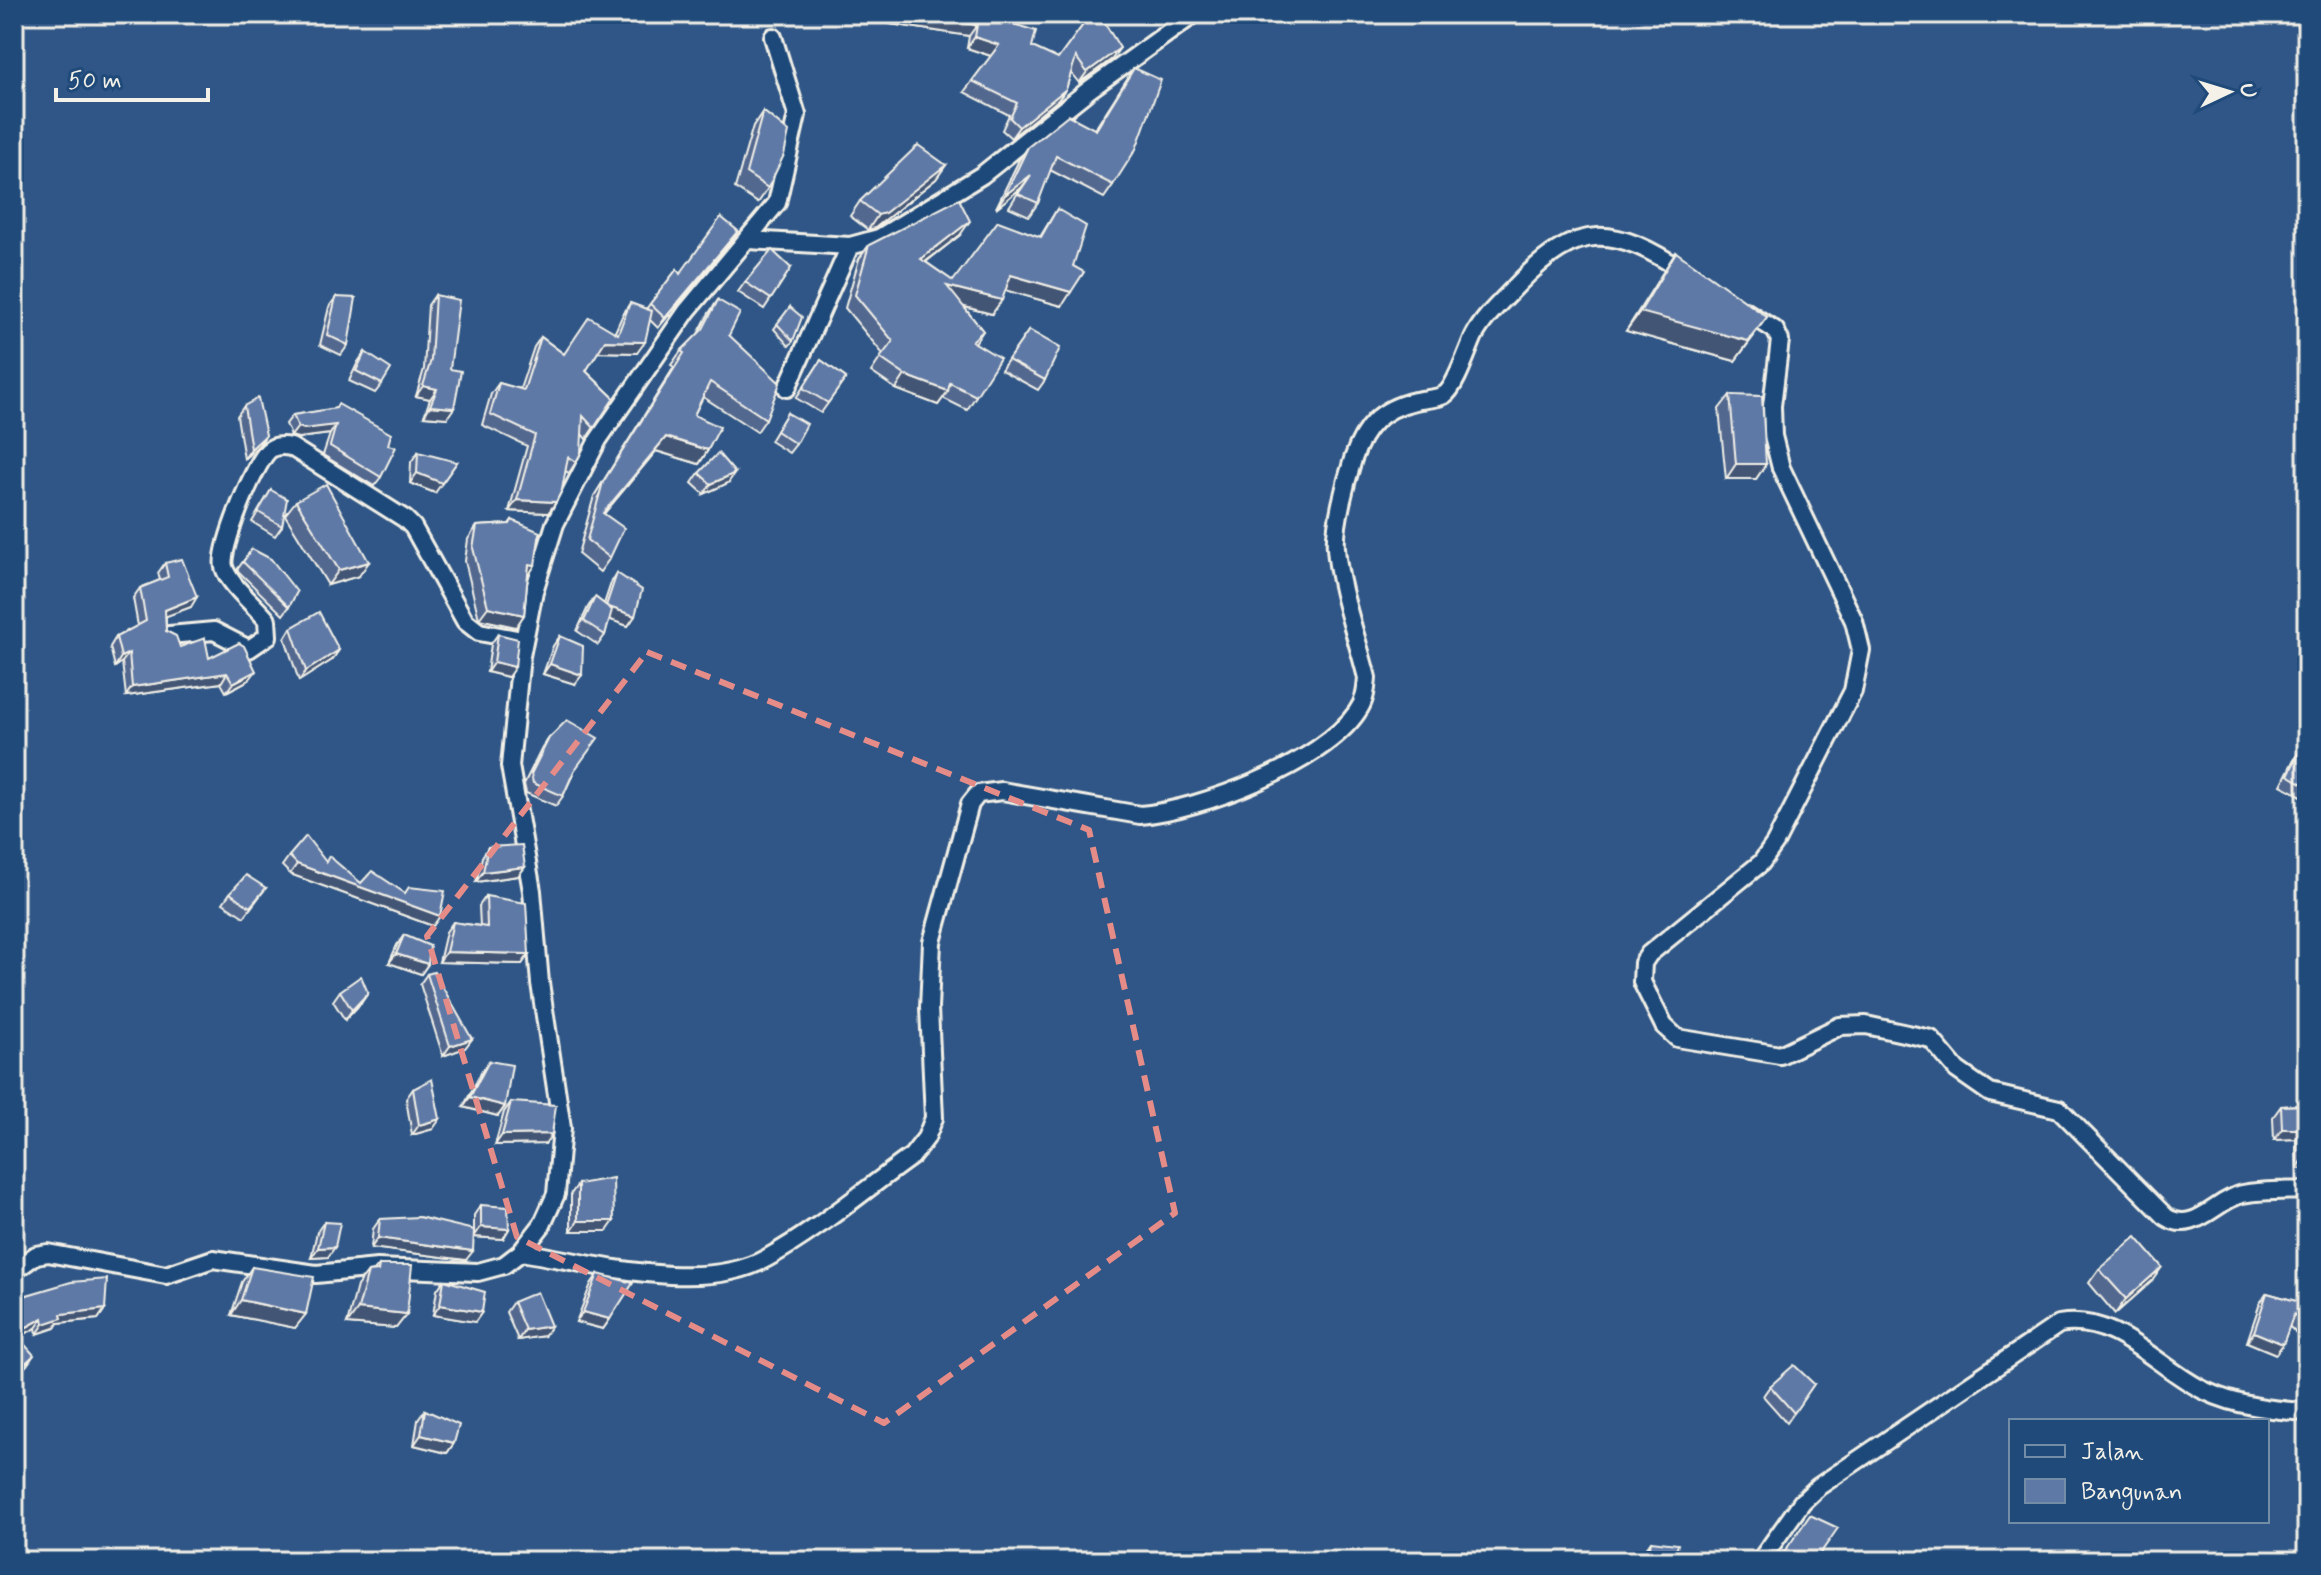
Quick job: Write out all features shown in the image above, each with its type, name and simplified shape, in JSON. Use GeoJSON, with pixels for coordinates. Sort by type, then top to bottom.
{"type":"FeatureCollection","features":[{"type":"Feature","properties":{"kind":"street"},"geometry":{"type":"LineString","coordinates":[[748,240],[850,246],[879,238],[982,175],[1171,20],[1194,14]]}},
{"type":"Feature","properties":{"kind":"street"},"geometry":{"type":"LineString","coordinates":[[14,1271],[36,1255],[48,1253],[166,1275],[213,1259],[316,1274],[377,1268],[478,1272],[504,1265],[521,1252],[542,1225],[556,1194],[562,1128],[540,983],[532,891],[510,766],[524,640],[534,591],[555,524],[598,440],[687,311],[777,203],[796,130],[796,104],[773,37]]}},
{"type":"Feature","properties":{"kind":"street"},"geometry":{"type":"LineString","coordinates":[[521,1252],[656,1273],[728,1272],[766,1259],[912,1156],[926,1138],[934,1118],[929,997],[932,942],[970,804],[978,794],[1002,791],[1140,815],[1156,814],[1222,795],[1305,758],[1347,725],[1366,696],[1367,678],[1335,546],[1352,461],[1365,428],[1379,414],[1409,402],[1444,395],[1476,332],[1537,264],[1562,246],[1582,238],[1628,239],[1697,280]]}},
{"type":"Feature","properties":{"kind":"street"},"geometry":{"type":"LineString","coordinates":[[787,388],[850,246]]}},
{"type":"Feature","properties":{"kind":"street"},"geometry":{"type":"LineString","coordinates":[[1736,305],[1775,330],[1780,340],[1772,406],[1773,436],[1792,494],[1854,621],[1861,650],[1860,669],[1853,691],[1761,863],[1649,954],[1643,963],[1642,982],[1664,1026],[1686,1041],[1780,1055],[1840,1026],[1866,1025],[1931,1039],[1957,1070],[1990,1093],[2059,1109],[2166,1217],[2179,1223],[2195,1220],[2243,1194],[2307,1190]]}},
{"type":"Feature","properties":{"kind":"street"},"geometry":{"type":"LineString","coordinates":[[169,635],[214,631],[249,649],[268,636],[267,620],[228,574],[224,548],[260,463],[269,450],[281,445],[291,447],[413,527],[472,629],[524,640]]}},
{"type":"Feature","properties":{"kind":"street"},"geometry":{"type":"LineString","coordinates":[[1760,1561],[1802,1502],[1818,1487],[2059,1324],[2085,1323],[2118,1333],[2201,1389],[2222,1399],[2307,1412]]}},
{"type":"Feature","properties":{"kind":"highlighted area"},"geometry":{"type":"Polygon","coordinates":[[[647,652],[1089,830],[1175,1213],[884,1423],[517,1237],[427,936],[647,652]]]}},
{"type":"Feature","properties":{"kind":"building"},"geometry":{"type":"Polygon","coordinates":[[[908,14],[1017,14],[1010,23],[1036,31],[1032,47],[1058,59],[1091,14],[1099,14],[1120,48],[1087,72],[1076,57],[1066,89],[1019,127],[1010,118],[1017,103],[972,81],[999,45],[975,37],[977,25],[908,14]]]}},
{"type":"Feature","properties":{"kind":"building"},"geometry":{"type":"Polygon","coordinates":[[[1134,68],[1161,80],[1136,149],[1113,185],[1056,156],[1038,203],[1018,194],[1031,175],[1005,195],[1028,147],[1068,115],[1096,130],[1134,68]]]}},
{"type":"Feature","properties":{"kind":"building"},"geometry":{"type":"Polygon","coordinates":[[[763,111],[789,132],[784,155],[768,188],[746,173],[763,111]]]}},
{"type":"Feature","properties":{"kind":"building"},"geometry":{"type":"Polygon","coordinates":[[[918,145],[946,165],[885,213],[878,215],[860,201],[918,145]]]}},
{"type":"Feature","properties":{"kind":"building"},"geometry":{"type":"Polygon","coordinates":[[[959,199],[970,221],[921,259],[953,281],[998,221],[1041,237],[1057,209],[1086,226],[1073,266],[1084,272],[1071,292],[1011,275],[1002,300],[947,286],[983,331],[972,341],[1000,358],[976,396],[950,383],[948,391],[905,375],[880,358],[893,341],[855,295],[869,245],[959,199]]]}},
{"type":"Feature","properties":{"kind":"building"},"geometry":{"type":"Polygon","coordinates":[[[721,217],[738,231],[665,318],[650,304],[677,269],[680,274],[721,217]]]}},
{"type":"Feature","properties":{"kind":"building"},"geometry":{"type":"Polygon","coordinates":[[[772,250],[791,268],[771,299],[745,282],[772,250]]]}},
{"type":"Feature","properties":{"kind":"building"},"geometry":{"type":"Polygon","coordinates":[[[1676,252],[1767,317],[1748,341],[1640,312],[1676,252]]]}},
{"type":"Feature","properties":{"kind":"building"},"geometry":{"type":"Polygon","coordinates":[[[435,295],[459,300],[450,369],[461,371],[454,408],[430,406],[437,389],[423,386],[431,360],[435,295]]]}},
{"type":"Feature","properties":{"kind":"building"},"geometry":{"type":"Polygon","coordinates":[[[336,297],[356,298],[348,345],[327,335],[336,297]]]}},
{"type":"Feature","properties":{"kind":"building"},"geometry":{"type":"Polygon","coordinates":[[[718,300],[740,313],[729,335],[780,383],[766,419],[710,382],[694,415],[720,427],[708,450],[666,437],[603,513],[624,528],[610,558],[587,540],[603,482],[684,353],[681,351],[703,329],[718,300]]]}},
{"type":"Feature","properties":{"kind":"building"},"geometry":{"type":"Polygon","coordinates":[[[630,303],[652,311],[645,342],[605,341],[586,371],[614,398],[594,428],[583,416],[581,453],[576,462],[568,457],[562,490],[556,502],[517,500],[535,435],[490,414],[499,383],[524,390],[541,337],[564,354],[589,317],[618,334],[630,303]]]}},
{"type":"Feature","properties":{"kind":"building"},"geometry":{"type":"Polygon","coordinates":[[[790,307],[802,317],[793,341],[777,324],[790,307]]]}},
{"type":"Feature","properties":{"kind":"building"},"geometry":{"type":"Polygon","coordinates":[[[1029,330],[1060,348],[1045,380],[1008,360],[1029,330]]]}},
{"type":"Feature","properties":{"kind":"building"},"geometry":{"type":"Polygon","coordinates":[[[365,352],[391,369],[382,384],[356,371],[365,352]]]}},
{"type":"Feature","properties":{"kind":"building"},"geometry":{"type":"Polygon","coordinates":[[[821,360],[846,378],[828,403],[803,388],[821,360]]]}},
{"type":"Feature","properties":{"kind":"building"},"geometry":{"type":"Polygon","coordinates":[[[1730,395],[1762,396],[1766,464],[1736,464],[1730,395]]]}},
{"type":"Feature","properties":{"kind":"building"},"geometry":{"type":"Polygon","coordinates":[[[258,398],[266,435],[251,449],[244,406],[258,398]]]}},
{"type":"Feature","properties":{"kind":"building"},"geometry":{"type":"Polygon","coordinates":[[[338,404],[391,434],[388,445],[396,447],[381,477],[330,446],[336,425],[304,429],[298,427],[293,415],[336,408],[338,404]]]}},
{"type":"Feature","properties":{"kind":"building"},"geometry":{"type":"Polygon","coordinates":[[[787,413],[807,424],[796,444],[776,431],[787,413]]]}},
{"type":"Feature","properties":{"kind":"building"},"geometry":{"type":"Polygon","coordinates":[[[418,452],[457,462],[442,483],[417,473],[418,452]]]}},
{"type":"Feature","properties":{"kind":"building"},"geometry":{"type":"Polygon","coordinates":[[[718,453],[735,473],[711,484],[699,473],[718,453]]]}},
{"type":"Feature","properties":{"kind":"building"},"geometry":{"type":"Polygon","coordinates":[[[326,484],[369,562],[339,570],[296,501],[326,484]]]}},
{"type":"Feature","properties":{"kind":"building"},"geometry":{"type":"Polygon","coordinates":[[[271,490],[287,499],[282,526],[258,512],[271,490]]]}},
{"type":"Feature","properties":{"kind":"building"},"geometry":{"type":"Polygon","coordinates":[[[512,520],[540,532],[535,565],[529,564],[524,615],[488,607],[473,548],[477,526],[510,524],[512,520]]]}},
{"type":"Feature","properties":{"kind":"building"},"geometry":{"type":"Polygon","coordinates":[[[252,549],[271,559],[297,592],[289,607],[243,562],[252,549]]]}},
{"type":"Feature","properties":{"kind":"building"},"geometry":{"type":"Polygon","coordinates":[[[182,559],[197,597],[165,610],[166,631],[176,636],[180,647],[205,638],[209,658],[239,643],[244,646],[256,671],[233,683],[227,673],[132,687],[129,653],[121,657],[116,637],[146,621],[140,588],[168,577],[165,563],[182,559]]]}},
{"type":"Feature","properties":{"kind":"building"},"geometry":{"type":"Polygon","coordinates":[[[617,573],[642,590],[635,616],[606,606],[617,573]]]}},
{"type":"Feature","properties":{"kind":"building"},"geometry":{"type":"Polygon","coordinates":[[[595,597],[612,610],[605,635],[584,621],[595,597]]]}},
{"type":"Feature","properties":{"kind":"building"},"geometry":{"type":"Polygon","coordinates":[[[319,612],[339,650],[306,671],[291,628],[319,612]]]}},
{"type":"Feature","properties":{"kind":"building"},"geometry":{"type":"Polygon","coordinates":[[[498,634],[518,639],[515,667],[494,662],[498,634]]]}},
{"type":"Feature","properties":{"kind":"building"},"geometry":{"type":"Polygon","coordinates":[[[560,636],[583,646],[582,675],[550,664],[560,636]]]}},
{"type":"Feature","properties":{"kind":"building"},"geometry":{"type":"Polygon","coordinates":[[[567,720],[598,738],[574,771],[563,796],[533,783],[531,774],[549,738],[567,720]]]}},
{"type":"Feature","properties":{"kind":"building"},"geometry":{"type":"Polygon","coordinates":[[[2301,749],[2307,752],[2307,786],[2288,775],[2301,749]]]}},
{"type":"Feature","properties":{"kind":"building"},"geometry":{"type":"Polygon","coordinates":[[[306,836],[326,862],[329,856],[361,883],[372,871],[405,893],[409,887],[445,891],[440,916],[297,864],[289,856],[306,836]]]}},
{"type":"Feature","properties":{"kind":"building"},"geometry":{"type":"Polygon","coordinates":[[[522,845],[525,867],[483,872],[488,847],[522,845]]]}},
{"type":"Feature","properties":{"kind":"building"},"geometry":{"type":"Polygon","coordinates":[[[246,875],[266,888],[250,907],[230,893],[246,875]]]}},
{"type":"Feature","properties":{"kind":"building"},"geometry":{"type":"Polygon","coordinates":[[[486,896],[526,903],[529,954],[446,952],[453,922],[487,927],[486,896]]]}},
{"type":"Feature","properties":{"kind":"building"},"geometry":{"type":"Polygon","coordinates":[[[404,935],[430,946],[428,964],[396,954],[404,935]]]}},
{"type":"Feature","properties":{"kind":"building"},"geometry":{"type":"Polygon","coordinates":[[[434,972],[472,1039],[450,1046],[427,974],[434,972]]]}},
{"type":"Feature","properties":{"kind":"building"},"geometry":{"type":"Polygon","coordinates":[[[361,976],[368,993],[352,1010],[340,991],[361,976]]]}},
{"type":"Feature","properties":{"kind":"building"},"geometry":{"type":"Polygon","coordinates":[[[489,1061],[512,1065],[505,1106],[470,1097],[489,1061]]]}},
{"type":"Feature","properties":{"kind":"building"},"geometry":{"type":"Polygon","coordinates":[[[432,1079],[440,1119],[419,1125],[413,1089],[432,1079]]]}},
{"type":"Feature","properties":{"kind":"building"},"geometry":{"type":"Polygon","coordinates":[[[2307,1098],[2307,1158],[2304,1158],[2303,1129],[2282,1129],[2281,1106],[2306,1105],[2307,1098]]]}},
{"type":"Feature","properties":{"kind":"building"},"geometry":{"type":"Polygon","coordinates":[[[511,1102],[556,1105],[552,1134],[502,1135],[511,1102]]]}},
{"type":"Feature","properties":{"kind":"building"},"geometry":{"type":"Polygon","coordinates":[[[613,1178],[614,1221],[578,1221],[578,1184],[613,1178]]]}},
{"type":"Feature","properties":{"kind":"building"},"geometry":{"type":"Polygon","coordinates":[[[481,1205],[508,1207],[509,1229],[481,1227],[481,1205]]]}},
{"type":"Feature","properties":{"kind":"building"},"geometry":{"type":"Polygon","coordinates":[[[419,1217],[474,1230],[473,1251],[378,1238],[380,1219],[419,1217]]]}},
{"type":"Feature","properties":{"kind":"building"},"geometry":{"type":"Polygon","coordinates":[[[324,1222],[340,1223],[335,1247],[318,1248],[324,1222]]]}},
{"type":"Feature","properties":{"kind":"building"},"geometry":{"type":"Polygon","coordinates":[[[2136,1237],[2162,1267],[2126,1299],[2099,1269],[2136,1237]]]}},
{"type":"Feature","properties":{"kind":"building"},"geometry":{"type":"Polygon","coordinates":[[[379,1265],[412,1265],[407,1314],[358,1309],[368,1272],[378,1271],[379,1265]]]}},
{"type":"Feature","properties":{"kind":"building"},"geometry":{"type":"Polygon","coordinates":[[[252,1267],[314,1277],[306,1314],[241,1300],[252,1267]]]}},
{"type":"Feature","properties":{"kind":"building"},"geometry":{"type":"Polygon","coordinates":[[[598,1274],[633,1283],[610,1319],[583,1312],[598,1274]]]}},
{"type":"Feature","properties":{"kind":"building"},"geometry":{"type":"Polygon","coordinates":[[[107,1279],[105,1309],[61,1314],[62,1318],[44,1324],[43,1318],[14,1334],[14,1306],[27,1295],[71,1282],[107,1279]]]}},
{"type":"Feature","properties":{"kind":"building"},"geometry":{"type":"Polygon","coordinates":[[[444,1280],[485,1292],[482,1312],[440,1305],[444,1280]]]}},
{"type":"Feature","properties":{"kind":"building"},"geometry":{"type":"Polygon","coordinates":[[[537,1292],[551,1326],[525,1330],[513,1302],[537,1292]]]}},
{"type":"Feature","properties":{"kind":"building"},"geometry":{"type":"Polygon","coordinates":[[[2267,1293],[2307,1304],[2307,1327],[2294,1314],[2283,1344],[2254,1332],[2267,1293]]]}},
{"type":"Feature","properties":{"kind":"building"},"geometry":{"type":"Polygon","coordinates":[[[25,1345],[34,1355],[14,1374],[14,1354],[25,1345]]]}},
{"type":"Feature","properties":{"kind":"building"},"geometry":{"type":"Polygon","coordinates":[[[1794,1365],[1814,1384],[1794,1413],[1770,1386],[1794,1365]]]}},
{"type":"Feature","properties":{"kind":"building"},"geometry":{"type":"Polygon","coordinates":[[[425,1410],[459,1425],[454,1443],[421,1435],[425,1410]]]}},
{"type":"Feature","properties":{"kind":"building"},"geometry":{"type":"Polygon","coordinates":[[[1810,1515],[1838,1528],[1815,1561],[1778,1561],[1810,1515]]]}},
{"type":"Feature","properties":{"kind":"building"},"geometry":{"type":"Polygon","coordinates":[[[1651,1541],[1678,1544],[1674,1561],[1647,1561],[1651,1541]]]}}]}
